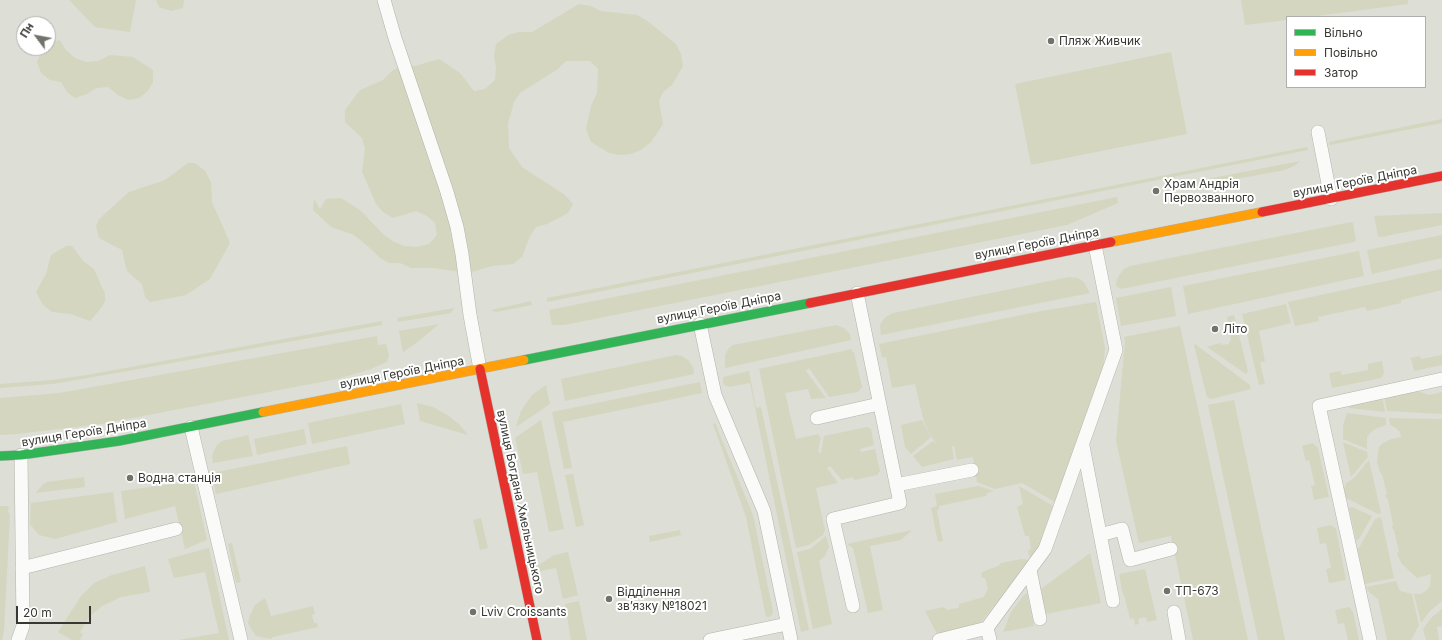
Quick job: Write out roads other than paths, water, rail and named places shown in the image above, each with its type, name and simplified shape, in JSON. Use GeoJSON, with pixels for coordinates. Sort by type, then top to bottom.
{"type":"FeatureCollection","features":[{"type":"Feature","properties":{"kind":"main road","name":"вулиця Героїв Дніпра"},"geometry":{"type":"LineString","coordinates":[[0,456],[21,455],[119,441],[1442,176]]}},
{"type":"Feature","properties":{"kind":"main road","name":"вулиця Богдана Хмельницького"},"geometry":{"type":"LineString","coordinates":[[480,369],[537,640]]}},
{"type":"Feature","properties":{"kind":"lane"},"geometry":{"type":"LineString","coordinates":[[384,0],[394,38],[447,192],[457,227],[470,315],[480,369]]}},
{"type":"Feature","properties":{"kind":"lane"},"geometry":{"type":"LineString","coordinates":[[1318,132],[1331,199]]}},
{"type":"Feature","properties":{"kind":"lane"},"geometry":{"type":"LineString","coordinates":[[939,640],[988,634],[1045,549],[1116,350],[1095,245]]}},
{"type":"Feature","properties":{"kind":"lane"},"geometry":{"type":"LineString","coordinates":[[853,606],[833,519],[900,503],[857,293]]}},
{"type":"Feature","properties":{"kind":"lane"},"geometry":{"type":"LineString","coordinates":[[700,324],[715,395],[764,511],[791,640]]}},
{"type":"Feature","properties":{"kind":"lane"},"geometry":{"type":"LineString","coordinates":[[1370,640],[1319,406],[1442,379]]}},
{"type":"Feature","properties":{"kind":"lane"},"geometry":{"type":"LineString","coordinates":[[817,418],[879,404]]}},
{"type":"Feature","properties":{"kind":"lane"},"geometry":{"type":"LineString","coordinates":[[191,427],[241,640]]}},
{"type":"Feature","properties":{"kind":"lane"},"geometry":{"type":"LineString","coordinates":[[1083,444],[1113,601]]}},
{"type":"Feature","properties":{"kind":"lane"},"geometry":{"type":"LineString","coordinates":[[18,640],[23,626],[21,455]]}},
{"type":"Feature","properties":{"kind":"lane"},"geometry":{"type":"LineString","coordinates":[[896,485],[972,470]]}},
{"type":"Feature","properties":{"kind":"lane"},"geometry":{"type":"LineString","coordinates":[[22,568],[176,529]]}},
{"type":"Feature","properties":{"kind":"lane"},"geometry":{"type":"LineString","coordinates":[[1100,535],[1122,529],[1130,560],[1171,549]]}},
{"type":"Feature","properties":{"kind":"lane"},"geometry":{"type":"LineString","coordinates":[[1030,570],[1040,619]]}},
{"type":"Feature","properties":{"kind":"lane"},"geometry":{"type":"LineString","coordinates":[[1174,612],[1180,640]]}},
{"type":"Feature","properties":{"kind":"lane"},"geometry":{"type":"LineString","coordinates":[[710,640],[788,624]]}},
{"type":"Feature","properties":{"kind":"place","name":"Пляж Живчик"},"geometry":{"type":"Point","coordinates":[1051,41]}},
{"type":"Feature","properties":{"kind":"place","name":"Храм Андрія Первозванного"},"geometry":{"type":"Point","coordinates":[1156,191]}},
{"type":"Feature","properties":{"kind":"place","name":"Літо"},"geometry":{"type":"Point","coordinates":[1215,329]}},
{"type":"Feature","properties":{"kind":"place","name":"Водна станція"},"geometry":{"type":"Point","coordinates":[130,478]}},
{"type":"Feature","properties":{"kind":"place","name":"ТП-673"},"geometry":{"type":"Point","coordinates":[1167,591]}},
{"type":"Feature","properties":{"kind":"place","name":"Відділення зв’язку №18021"},"geometry":{"type":"Point","coordinates":[609,599]}},
{"type":"Feature","properties":{"kind":"place","name":"Lviv Croissants"},"geometry":{"type":"Point","coordinates":[473,612]}}]}
